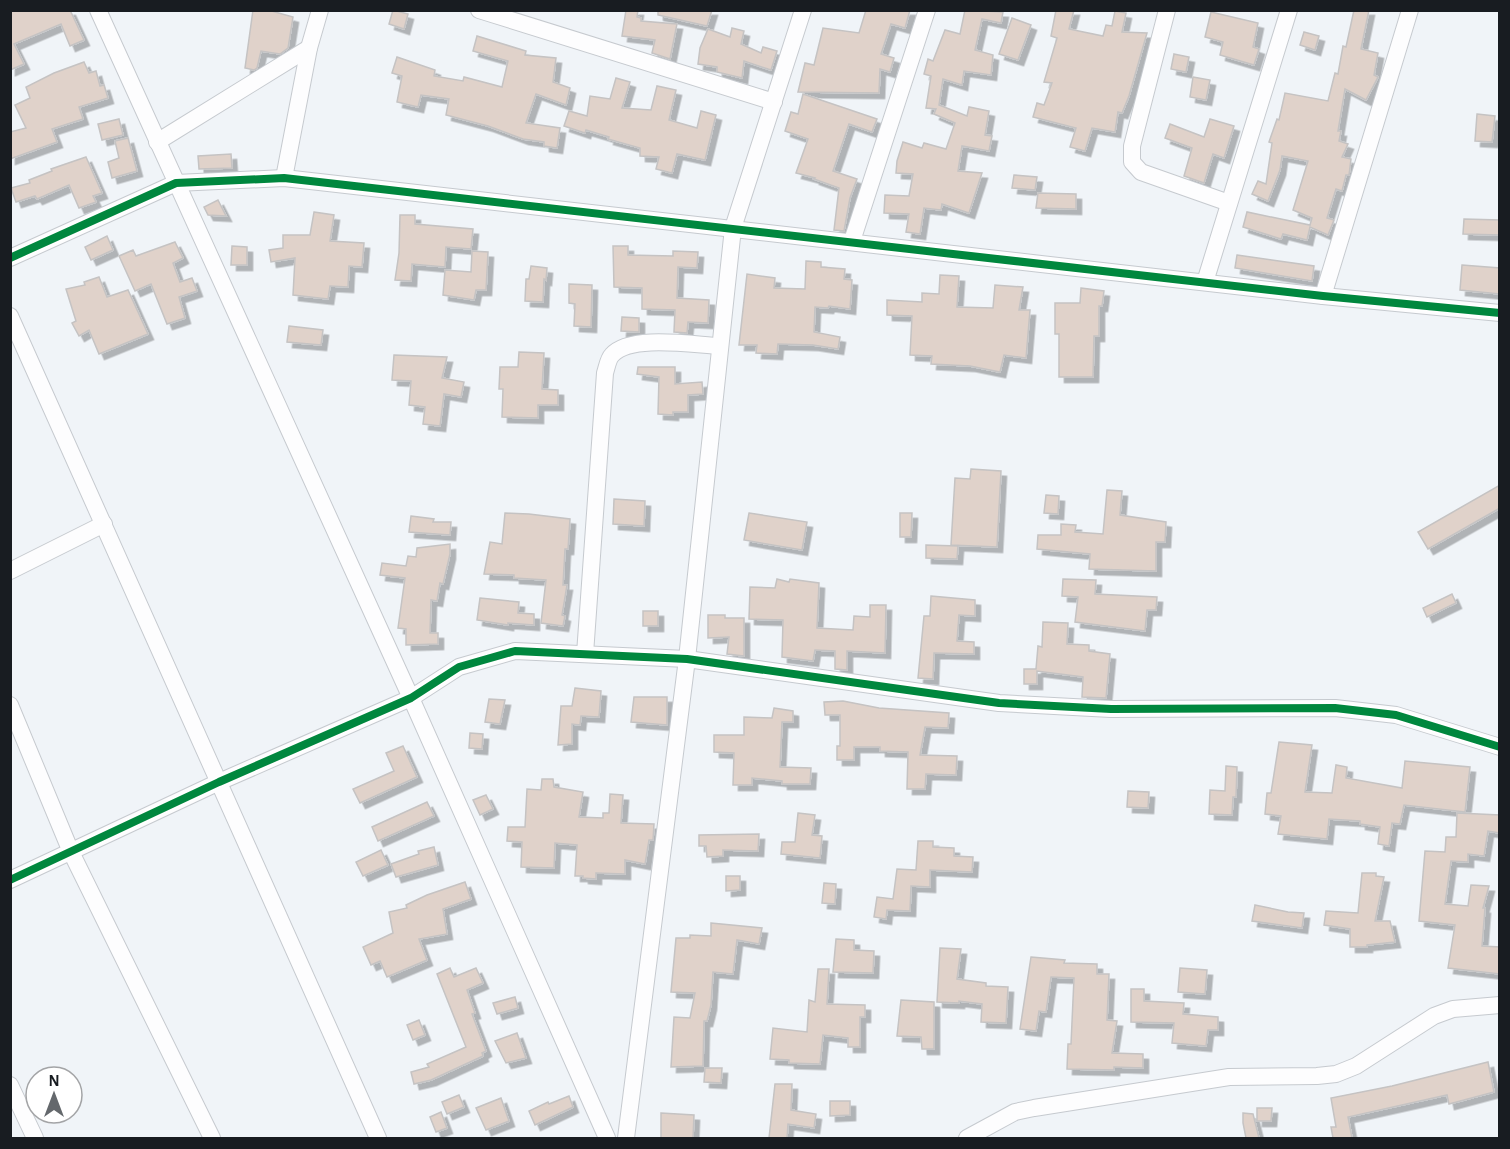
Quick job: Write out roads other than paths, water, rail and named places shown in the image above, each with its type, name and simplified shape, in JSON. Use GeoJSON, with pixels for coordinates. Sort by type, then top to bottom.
{"type":"FeatureCollection","features":[{"type":"Feature","properties":{"kind":"street"},"geometry":{"type":"LineString","coordinates":[[98,10],[411,698],[607,1138]]}},
{"type":"Feature","properties":{"kind":"street"},"geometry":{"type":"LineString","coordinates":[[284,178],[309,48],[320,10]]}},
{"type":"Feature","properties":{"kind":"street"},"geometry":{"type":"LineString","coordinates":[[479,10],[774,102]]}},
{"type":"Feature","properties":{"kind":"street"},"geometry":{"type":"LineString","coordinates":[[626,1138],[687,659],[733,228],[803,10]]}},
{"type":"Feature","properties":{"kind":"street"},"geometry":{"type":"LineString","coordinates":[[852,241],[927,10]]}},
{"type":"Feature","properties":{"kind":"street"},"geometry":{"type":"LineString","coordinates":[[1167,10],[1132,146],[1132,162],[1141,172],[1229,203]]}},
{"type":"Feature","properties":{"kind":"street"},"geometry":{"type":"LineString","coordinates":[[1205,282],[1289,10]]}},
{"type":"Feature","properties":{"kind":"street"},"geometry":{"type":"LineString","coordinates":[[1323,296],[1410,10]]}},
{"type":"Feature","properties":{"kind":"street"},"geometry":{"type":"LineString","coordinates":[[158,142],[309,48]]}},
{"type":"Feature","properties":{"kind":"street"},"geometry":{"type":"LineString","coordinates":[[10,258],[176,183],[284,178],[1500,314]]}},
{"type":"Feature","properties":{"kind":"street"},"geometry":{"type":"LineString","coordinates":[[10,316],[378,1138]]}},
{"type":"Feature","properties":{"kind":"street"},"geometry":{"type":"LineString","coordinates":[[585,654],[605,373],[611,355],[639,342],[720,346]]}},
{"type":"Feature","properties":{"kind":"street"},"geometry":{"type":"LineString","coordinates":[[10,571],[104,524]]}},
{"type":"Feature","properties":{"kind":"street"},"geometry":{"type":"LineString","coordinates":[[10,880],[219,782],[411,698],[459,667],[515,651],[687,659],[999,703],[1111,709],[1335,708],[1396,715],[1500,747]]}},
{"type":"Feature","properties":{"kind":"street"},"geometry":{"type":"LineString","coordinates":[[11,707],[71,852],[212,1138]]}},
{"type":"Feature","properties":{"kind":"street"},"geometry":{"type":"LineString","coordinates":[[967,1138],[1015,1112],[1034,1108],[1229,1077],[1336,1074],[1356,1066],[1434,1016],[1453,1009],[1500,1005]]}},
{"type":"Feature","properties":{"kind":"street"},"geometry":{"type":"LineString","coordinates":[[10,1085],[35,1138]]}}]}
